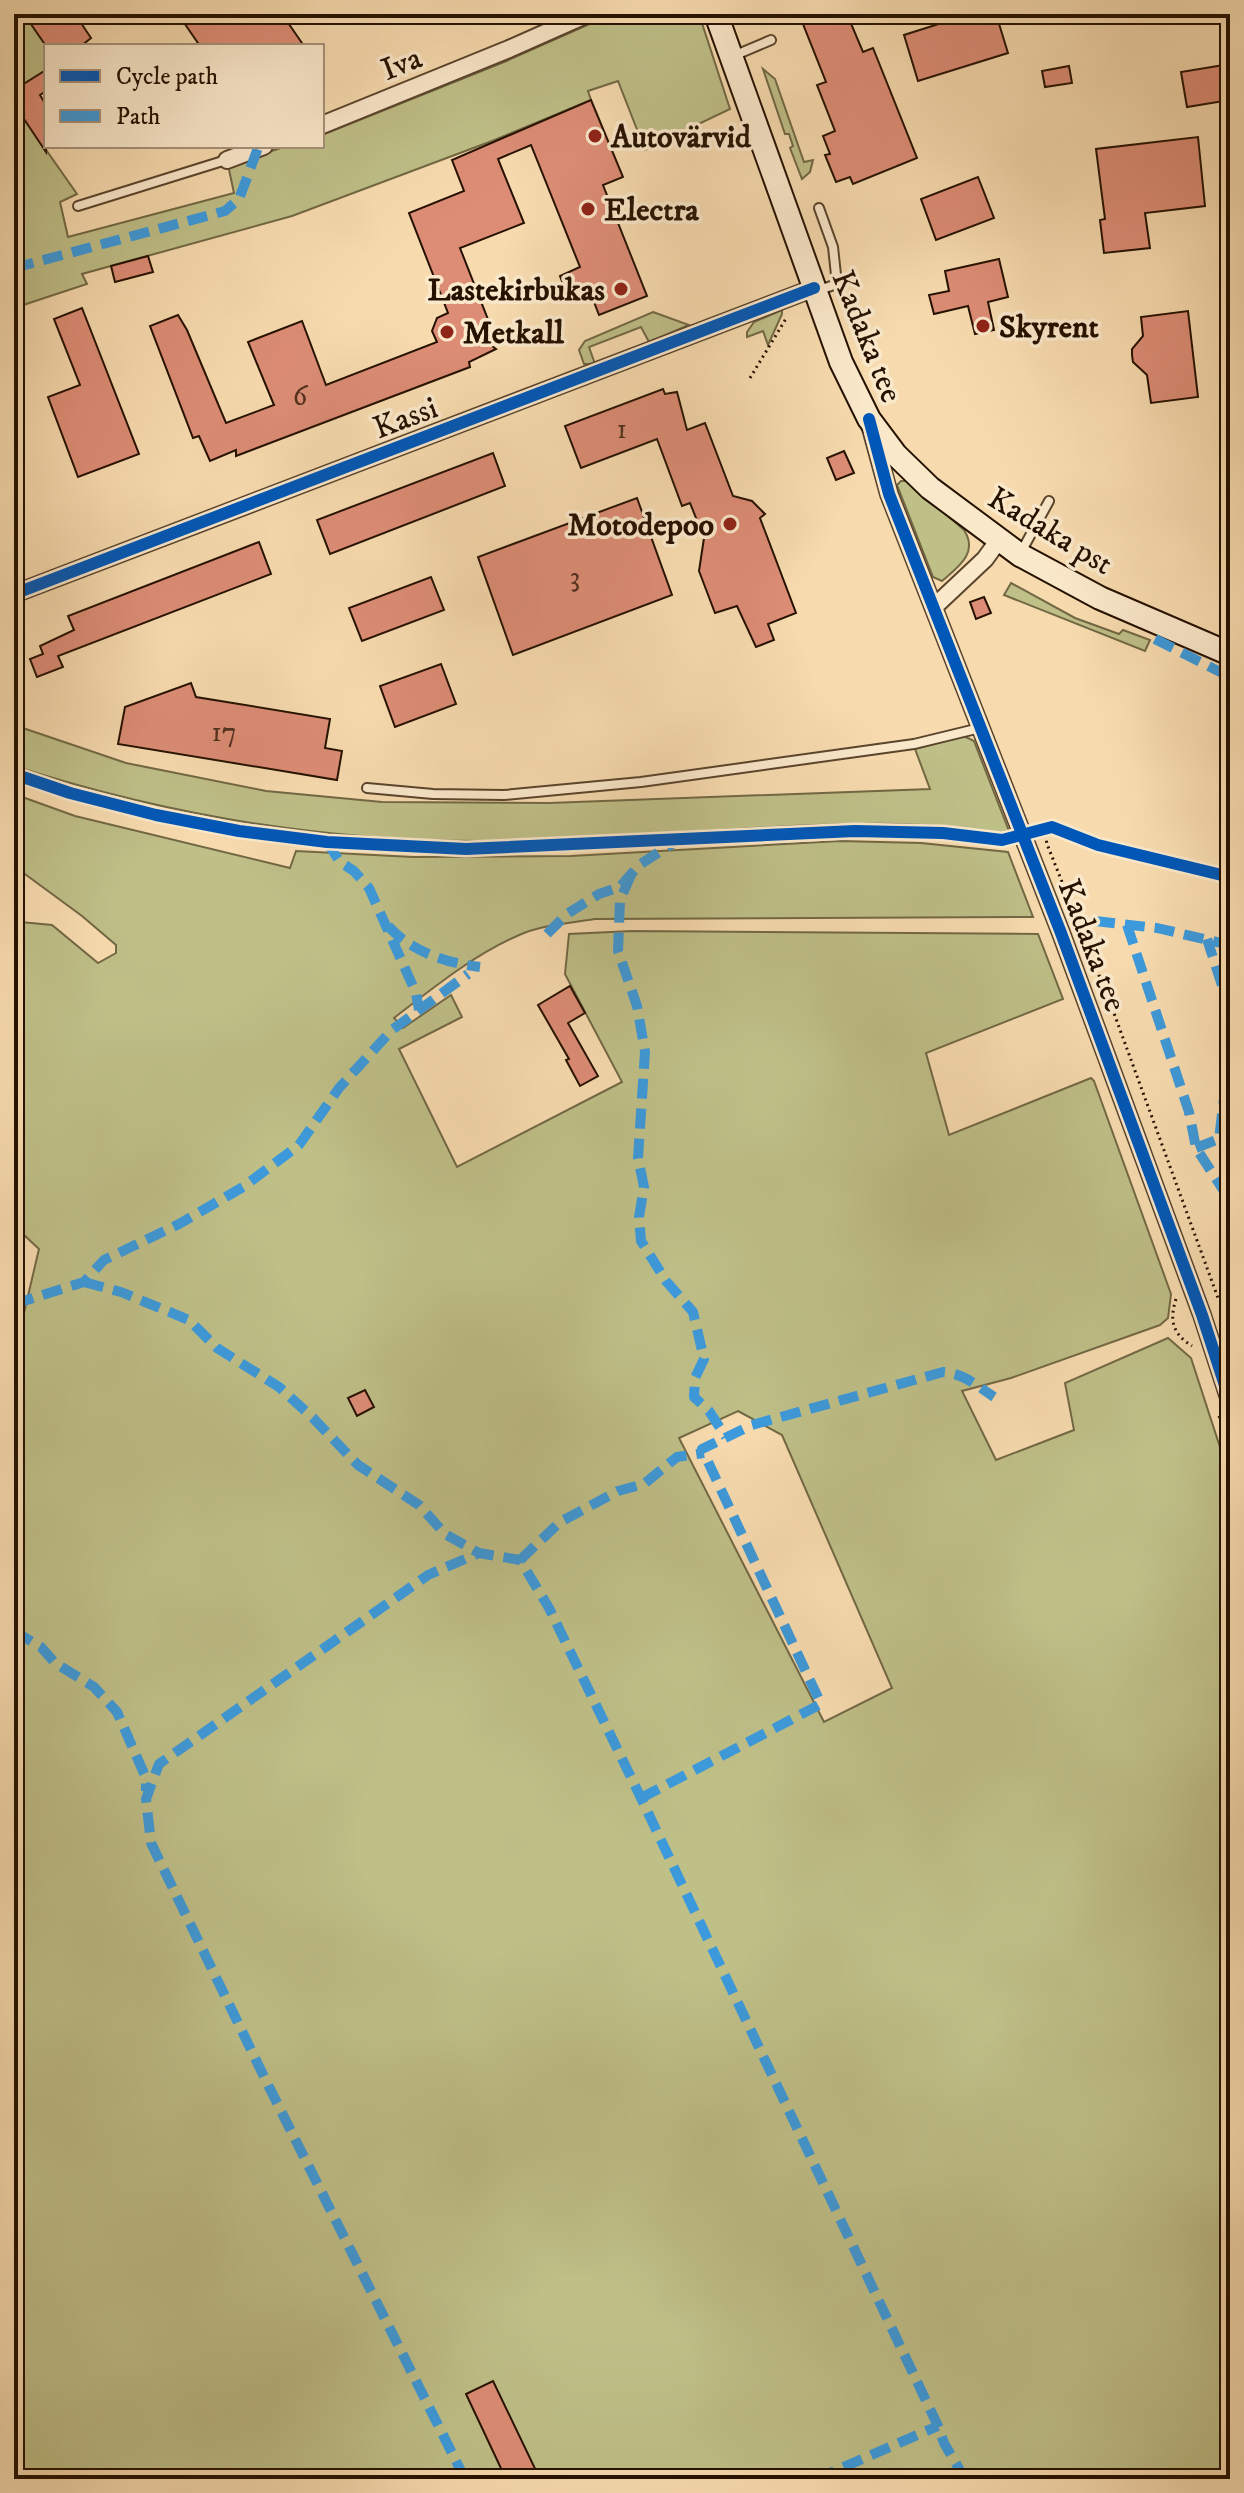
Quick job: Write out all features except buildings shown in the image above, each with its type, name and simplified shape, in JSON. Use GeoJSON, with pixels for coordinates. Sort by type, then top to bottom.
{"type":"FeatureCollection","features":[{"type":"Feature","properties":{"kind":"main road","name":"Kadaka tee"},"geometry":{"type":"LineString","coordinates":[[716,14],[841,362],[869,419]]}},
{"type":"Feature","properties":{"kind":"main road","name":"Kadaka pst"},"geometry":{"type":"LineString","coordinates":[[869,419],[896,455],[930,488],[998,541],[1100,598],[1230,654]]}},
{"type":"Feature","properties":{"kind":"street","name":"Iva"},"geometry":{"type":"LineString","coordinates":[[324,124],[588,14]]}},
{"type":"Feature","properties":{"kind":"street"},"geometry":{"type":"LineString","coordinates":[[227,160],[259,148]]}},
{"type":"Feature","properties":{"kind":"street","name":"Kassi"},"geometry":{"type":"LineString","coordinates":[[14,594],[814,290]]}},
{"type":"Feature","properties":{"kind":"street","name":"Kadaka tee"},"geometry":{"type":"LineString","coordinates":[[869,419],[889,494],[1024,835],[1202,1315],[1230,1401]]}},
{"type":"Feature","properties":{"kind":"street"},"geometry":{"type":"LineString","coordinates":[[934,607],[985,559],[998,541]]}},
{"type":"Feature","properties":{"kind":"lane"},"geometry":{"type":"LineString","coordinates":[[731,58],[771,40]]}},
{"type":"Feature","properties":{"kind":"lane"},"geometry":{"type":"LineString","coordinates":[[78,206],[227,160]]}},
{"type":"Feature","properties":{"kind":"lane"},"geometry":{"type":"LineString","coordinates":[[814,290],[837,284],[833,247],[819,208]]}},
{"type":"Feature","properties":{"kind":"lane"},"geometry":{"type":"LineString","coordinates":[[1020,555],[1049,501]]}},
{"type":"Feature","properties":{"kind":"lane"},"geometry":{"type":"LineString","coordinates":[[367,788],[433,794],[504,795],[641,782],[914,744],[982,727]]}},
{"type":"Feature","properties":{"kind":"path"},"geometry":{"type":"LineString","coordinates":[[750,378],[791,309]]}},
{"type":"Feature","properties":{"kind":"path"},"geometry":{"type":"LineString","coordinates":[[1024,835],[1052,827],[1063,829]]}},
{"type":"Feature","properties":{"kind":"path"},"geometry":{"type":"LineString","coordinates":[[1044,829],[1047,844],[1115,1016],[1218,1298],[1230,1314]]}},
{"type":"Feature","properties":{"kind":"green space"},"geometry":{"type":"Polygon","coordinates":[[[14,14],[31,14],[45,44],[44,71],[14,90],[14,14]]]}},
{"type":"Feature","properties":{"kind":"green space"},"geometry":{"type":"Polygon","coordinates":[[[612,14],[699,14],[730,109],[645,150],[618,81],[588,91],[591,100],[492,141],[292,216],[82,274],[87,284],[14,308],[14,104],[77,194],[60,202],[68,237],[234,193],[228,165],[281,148],[324,148],[324,134],[504,62],[612,14]]]}},
{"type":"Feature","properties":{"kind":"green space"},"geometry":{"type":"Polygon","coordinates":[[[763,69],[775,79],[804,162],[813,160],[810,172],[802,179],[790,148],[793,146],[789,134],[785,134],[763,69]]]}},
{"type":"Feature","properties":{"kind":"green space"},"geometry":{"type":"Polygon","coordinates":[[[782,310],[768,345],[763,331],[747,337],[754,322],[782,310]]]}},
{"type":"Feature","properties":{"kind":"green space"},"geometry":{"type":"Polygon","coordinates":[[[653,312],[689,325],[649,342],[641,327],[589,347],[595,364],[584,364],[579,350],[585,341],[653,312]]]}},
{"type":"Feature","properties":{"kind":"green space"},"geometry":{"type":"Polygon","coordinates":[[[908,481],[964,530],[968,538],[965,559],[942,581],[933,577],[897,485],[908,481]]]}},
{"type":"Feature","properties":{"kind":"green space"},"geometry":{"type":"Polygon","coordinates":[[[1011,583],[1075,618],[1119,634],[1123,630],[1150,640],[1145,651],[1004,595],[1011,583]]]}},
{"type":"Feature","properties":{"kind":"green space"},"geometry":{"type":"Polygon","coordinates":[[[14,725],[126,763],[266,791],[382,802],[549,803],[930,789],[915,749],[964,736],[974,741],[1009,831],[997,833],[946,826],[869,824],[538,840],[404,839],[338,834],[273,826],[143,802],[14,766],[14,725]]]}},
{"type":"Feature","properties":{"kind":"green space"},"geometry":{"type":"Polygon","coordinates":[[[14,794],[75,816],[290,868],[296,851],[413,857],[571,856],[840,841],[921,843],[1008,852],[1033,917],[595,919],[565,923],[526,932],[500,944],[453,973],[394,1018],[403,1028],[451,995],[462,1017],[399,1049],[457,1167],[622,1082],[565,974],[569,934],[632,931],[1038,934],[1063,999],[926,1053],[949,1135],[1091,1078],[1171,1294],[1168,1318],[1160,1325],[1011,1378],[962,1391],[996,1460],[1074,1430],[1065,1383],[1168,1338],[1191,1358],[1230,1478],[1230,2479],[14,2479],[14,1342],[39,1249],[24,1235],[20,1164],[14,1154],[14,932],[21,922],[52,925],[98,963],[116,953],[116,945],[14,866],[14,794]],[[738,1411],[679,1438],[824,1722],[892,1688],[782,1435],[738,1411]]]}},
{"type":"Feature","properties":{"kind":"marked path"},"geometry":{"type":"LineString","coordinates":[[14,268],[225,211],[239,199],[258,148]]}},
{"type":"Feature","properties":{"kind":"marked path"},"geometry":{"type":"LineString","coordinates":[[1155,639],[1230,677]]}},
{"type":"Feature","properties":{"kind":"marked path"},"geometry":{"type":"LineString","coordinates":[[327,842],[340,862],[354,871],[369,888],[416,993],[419,1010]]}},
{"type":"Feature","properties":{"kind":"marked path"},"geometry":{"type":"LineString","coordinates":[[547,934],[567,914],[599,894],[620,887],[639,865],[672,844]]}},
{"type":"Feature","properties":{"kind":"marked path"},"geometry":{"type":"LineString","coordinates":[[631,875],[620,900],[618,951],[637,1006],[645,1052],[638,1158],[644,1187],[639,1217],[641,1241],[666,1281],[693,1312],[704,1359],[695,1378],[694,1397],[709,1411],[726,1437]]}},
{"type":"Feature","properties":{"kind":"marked path"},"geometry":{"type":"LineString","coordinates":[[1095,921],[1157,928],[1230,945]]}},
{"type":"Feature","properties":{"kind":"marked path"},"geometry":{"type":"LineString","coordinates":[[1127,925],[1189,1112],[1196,1148],[1224,1191],[1230,1215]]}},
{"type":"Feature","properties":{"kind":"marked path"},"geometry":{"type":"LineString","coordinates":[[388,926],[408,943],[430,955],[480,967]]}},
{"type":"Feature","properties":{"kind":"marked path"},"geometry":{"type":"LineString","coordinates":[[1196,1148],[1219,1139],[1224,1098],[1228,1004],[1207,939]]}},
{"type":"Feature","properties":{"kind":"marked path"},"geometry":{"type":"LineString","coordinates":[[14,1304],[84,1282],[104,1260],[179,1224],[243,1187],[299,1145],[339,1088],[392,1030],[468,974]]}},
{"type":"Feature","properties":{"kind":"marked path"},"geometry":{"type":"LineString","coordinates":[[84,1282],[121,1292],[189,1320],[217,1348],[279,1387],[358,1465],[419,1505],[445,1534],[479,1553]]}},
{"type":"Feature","properties":{"kind":"marked path"},"geometry":{"type":"LineString","coordinates":[[641,1798],[821,1704],[702,1449],[752,1425],[943,1372],[964,1378],[994,1397]]}},
{"type":"Feature","properties":{"kind":"marked path"},"geometry":{"type":"LineString","coordinates":[[520,1560],[560,1522],[618,1491],[644,1484],[677,1457],[704,1453]]}},
{"type":"Feature","properties":{"kind":"marked path"},"geometry":{"type":"LineString","coordinates":[[465,2479],[151,1843],[146,1799],[159,1764],[428,1575],[479,1553],[520,1560],[549,1608],[944,2443],[965,2479]]}},
{"type":"Feature","properties":{"kind":"marked path"},"geometry":{"type":"LineString","coordinates":[[14,1631],[41,1647],[55,1663],[94,1687],[117,1712],[146,1778],[146,1791]]}},
{"type":"Feature","properties":{"kind":"marked path"},"geometry":{"type":"LineString","coordinates":[[816,2479],[938,2426]]}},
{"type":"Feature","properties":{"kind":"cycle path"},"geometry":{"type":"LineString","coordinates":[[14,594],[814,288]]}},
{"type":"Feature","properties":{"kind":"cycle path"},"geometry":{"type":"LineString","coordinates":[[869,419],[889,494],[1061,933],[1202,1315],[1230,1401]]}},
{"type":"Feature","properties":{"kind":"cycle path"},"geometry":{"type":"LineString","coordinates":[[14,774],[70,793],[156,815],[239,831],[327,842],[466,849],[855,831],[943,833],[1002,840],[1052,827],[1098,845],[1230,877]]}},
{"type":"Feature","properties":{"kind":"place","name":"Autovärvid"},"geometry":{"type":"Point","coordinates":[595,136]}},
{"type":"Feature","properties":{"kind":"place","name":"Electra"},"geometry":{"type":"Point","coordinates":[588,209]}},
{"type":"Feature","properties":{"kind":"place","name":"Lastekirbukas"},"geometry":{"type":"Point","coordinates":[621,289]}},
{"type":"Feature","properties":{"kind":"place","name":"Skyrent"},"geometry":{"type":"Point","coordinates":[983,326]}},
{"type":"Feature","properties":{"kind":"place","name":"Metkall"},"geometry":{"type":"Point","coordinates":[447,332]}},
{"type":"Feature","properties":{"kind":"place","name":"Motodepoo"},"geometry":{"type":"Point","coordinates":[730,524]}}]}
